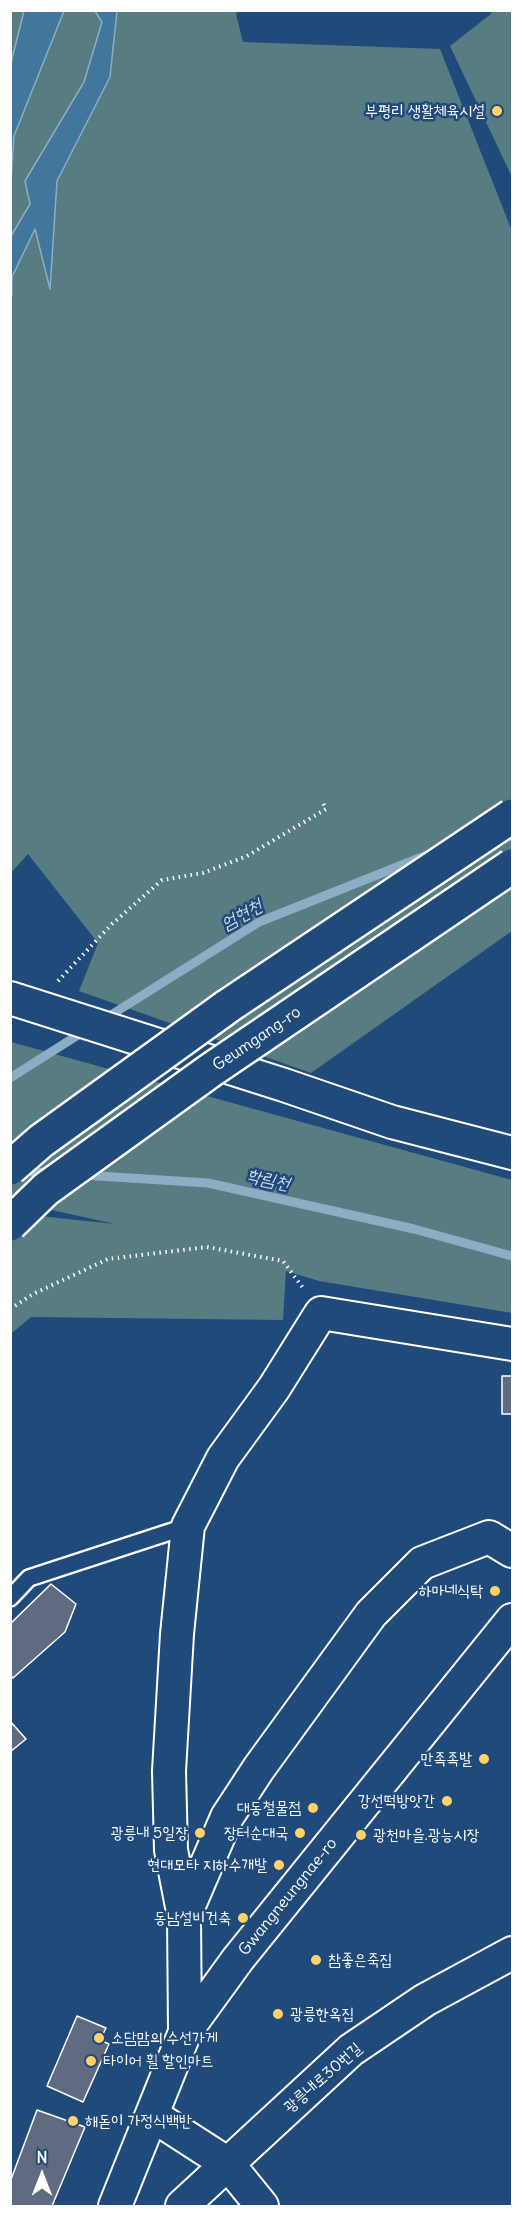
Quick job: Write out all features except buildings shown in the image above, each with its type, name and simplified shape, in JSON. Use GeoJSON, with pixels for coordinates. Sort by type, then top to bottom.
{"type":"FeatureCollection","features":[{"type":"Feature","properties":{"kind":"main road"},"geometry":{"type":"LineString","coordinates":[[10,1168],[41,1141],[228,1006],[513,816]]}},
{"type":"Feature","properties":{"kind":"main road","name":"Geumgang-ro"},"geometry":{"type":"LineString","coordinates":[[10,1224],[46,1189],[212,1070],[513,866]]}},
{"type":"Feature","properties":{"kind":"street"},"geometry":{"type":"LineString","coordinates":[[22,1001],[392,1122],[513,1153]]}},
{"type":"Feature","properties":{"kind":"street"},"geometry":{"type":"LineString","coordinates":[[185,2032],[184,1917],[171,1850],[169,1771],[177,1634],[188,1526],[223,1458],[274,1388],[321,1313],[513,1344]]}},
{"type":"Feature","properties":{"kind":"street"},"geometry":{"type":"LineString","coordinates":[[184,1917],[227,1817],[259,1768],[371,1614],[422,1563],[489,1537],[513,1551]]}},
{"type":"Feature","properties":{"kind":"street","name":"Gwangneungnae-ro"},"geometry":{"type":"LineString","coordinates":[[115,2206],[185,2032],[238,1959],[513,1620]]}},
{"type":"Feature","properties":{"kind":"street","name":"광릉내로30번길"},"geometry":{"type":"LineString","coordinates":[[182,2206],[351,2050],[425,2001],[513,1953]]}},
{"type":"Feature","properties":{"kind":"street"},"geometry":{"type":"LineString","coordinates":[[152,2115],[228,2164],[262,2206]]}},
{"type":"Feature","properties":{"kind":"lane"},"geometry":{"type":"LineString","coordinates":[[10,1598],[29,1578],[188,1526]]}},
{"type":"Feature","properties":{"kind":"path"},"geometry":{"type":"LineString","coordinates":[[22,1001],[162,880],[203,873],[247,856],[326,809],[322,801]]}},
{"type":"Feature","properties":{"kind":"path"},"geometry":{"type":"LineString","coordinates":[[10,1309],[33,1294],[108,1259],[207,1247],[283,1261],[321,1313]]}},
{"type":"Feature","properties":{"kind":"green space"},"geometry":{"type":"Polygon","coordinates":[[[11,11],[238,11],[236,14],[243,42],[440,49],[512,231],[512,931],[311,1073],[79,991],[98,943],[28,854],[11,873],[11,11]]]}},
{"type":"Feature","properties":{"kind":"green space","name":"부평리 생활체육시설"},"geometry":{"type":"Polygon","coordinates":[[[491,11],[512,11],[512,177],[450,46],[491,14],[491,11]]]}},
{"type":"Feature","properties":{"kind":"green space"},"geometry":{"type":"Polygon","coordinates":[[[11,1042],[512,1180],[512,1313],[319,1281],[286,1271],[283,1320],[31,1317],[11,1334],[11,1213],[115,1224],[11,1201],[11,1042]]]}},
{"type":"Feature","properties":{"kind":"water"},"geometry":{"type":"Polygon","coordinates":[[[24,11],[64,11],[14,136],[11,180],[11,63],[24,11]]]}},
{"type":"Feature","properties":{"kind":"water"},"geometry":{"type":"Polygon","coordinates":[[[95,11],[117,11],[110,77],[57,181],[50,289],[35,229],[12,277],[11,298],[11,236],[30,204],[25,181],[84,82],[102,22],[95,11]]]}},
{"type":"Feature","properties":{"kind":"waterway","name":"엄현천"},"geometry":{"type":"LineString","coordinates":[[103,1020],[259,922],[432,853]]}},
{"type":"Feature","properties":{"kind":"waterway","name":"엄현천"},"geometry":{"type":"LineString","coordinates":[[10,1078],[86,1030]]}},
{"type":"Feature","properties":{"kind":"waterway","name":"학림천"},"geometry":{"type":"LineString","coordinates":[[20,1171],[51,1173]]}},
{"type":"Feature","properties":{"kind":"waterway","name":"학림천"},"geometry":{"type":"LineString","coordinates":[[83,1175],[208,1183],[414,1229],[512,1256]]}},
{"type":"Feature","properties":{"kind":"place","name":"부평리 생활체육시설"},"geometry":{"type":"Point","coordinates":[497,111]}},
{"type":"Feature","properties":{"kind":"place","name":"하마네식탁"},"geometry":{"type":"Point","coordinates":[495,1591]}},
{"type":"Feature","properties":{"kind":"place","name":"만족족발"},"geometry":{"type":"Point","coordinates":[484,1759]}},
{"type":"Feature","properties":{"kind":"place","name":"강선떡방앗간"},"geometry":{"type":"Point","coordinates":[447,1801]}},
{"type":"Feature","properties":{"kind":"place","name":"대동철물점"},"geometry":{"type":"Point","coordinates":[313,1808]}},
{"type":"Feature","properties":{"kind":"place","name":"광릉내 5일장"},"geometry":{"type":"Point","coordinates":[200,1833]}},
{"type":"Feature","properties":{"kind":"place","name":"장터순대국"},"geometry":{"type":"Point","coordinates":[300,1833]}},
{"type":"Feature","properties":{"kind":"place","name":"광천마을.광능시장"},"geometry":{"type":"Point","coordinates":[361,1835]}},
{"type":"Feature","properties":{"kind":"place","name":"현대모타 지하수개발"},"geometry":{"type":"Point","coordinates":[279,1865]}},
{"type":"Feature","properties":{"kind":"place","name":"동남설비건축"},"geometry":{"type":"Point","coordinates":[243,1918]}},
{"type":"Feature","properties":{"kind":"place","name":"참좋은죽집"},"geometry":{"type":"Point","coordinates":[316,1960]}},
{"type":"Feature","properties":{"kind":"place","name":"광릉한옥집"},"geometry":{"type":"Point","coordinates":[278,2014]}},
{"type":"Feature","properties":{"kind":"place","name":"소담맘의 수선가게"},"geometry":{"type":"Point","coordinates":[99,2038]}},
{"type":"Feature","properties":{"kind":"place","name":"타이어 휠 할인마트"},"geometry":{"type":"Point","coordinates":[91,2061]}},
{"type":"Feature","properties":{"kind":"place","name":"해돋이 가정식백반"},"geometry":{"type":"Point","coordinates":[73,2121]}}]}
